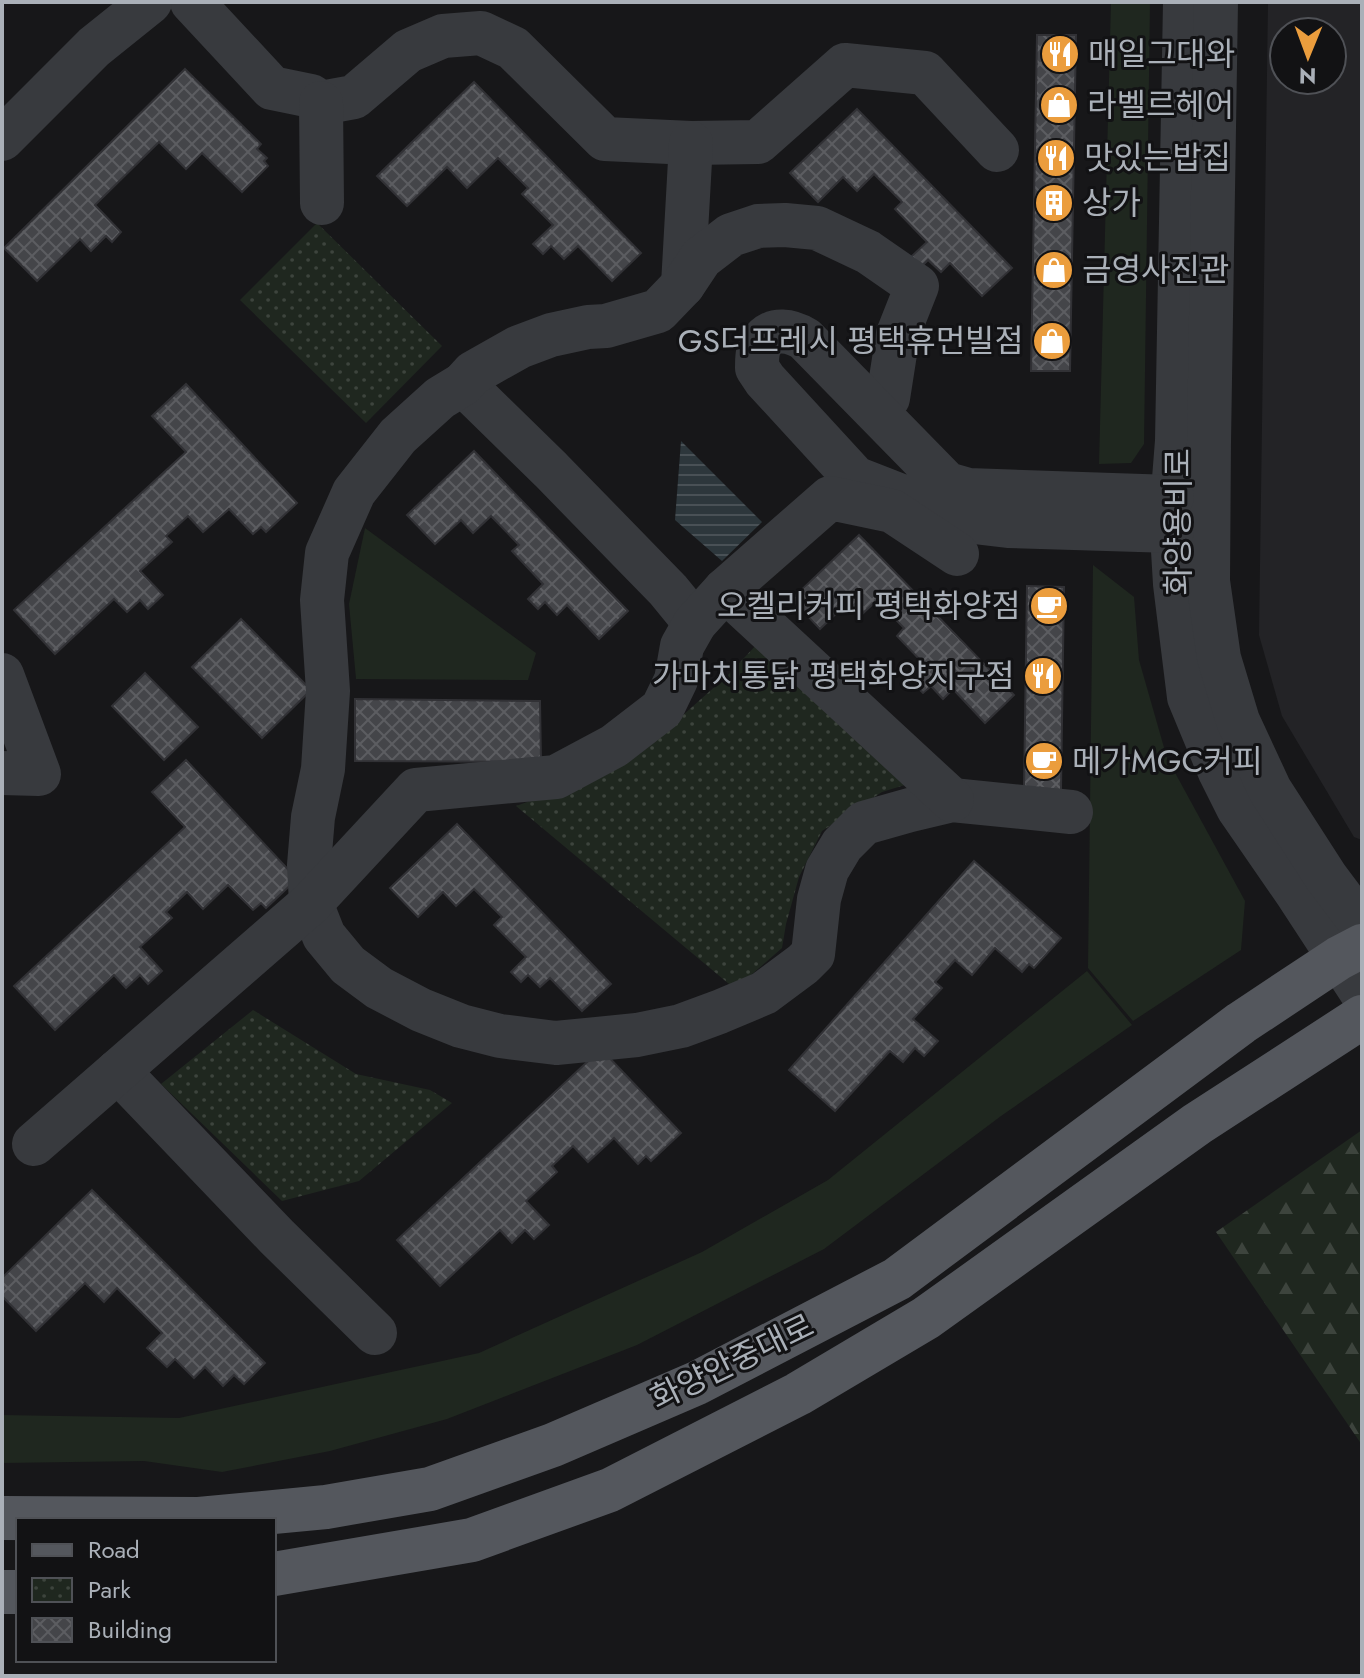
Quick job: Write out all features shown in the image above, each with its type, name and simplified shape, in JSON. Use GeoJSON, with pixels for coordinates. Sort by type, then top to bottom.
{"type":"FeatureCollection","features":[{"type":"Feature","properties":{"kind":"main road","name":"화양안중대로"},"geometry":{"type":"LineString","coordinates":[[210,1518],[326,1507],[430,1489],[553,1445],[697,1383],[897,1279],[1241,1023],[1356,955]]}},
{"type":"Feature","properties":{"kind":"main road","name":"화양안중대로"},"geometry":{"type":"LineString","coordinates":[[276,1574],[472,1540],[610,1490],[715,1437],[798,1394],[926,1318],[1197,1124],[1362,1017]]}},
{"type":"Feature","properties":{"kind":"street"},"geometry":{"type":"LineString","coordinates":[[2,139],[94,47],[150,2]]}},
{"type":"Feature","properties":{"kind":"street"},"geometry":{"type":"LineString","coordinates":[[192,2],[272,88],[311,96],[321,103],[354,97],[408,51],[443,36],[481,33],[513,48],[605,139],[758,142],[845,65],[925,73],[997,150]]}},
{"type":"Feature","properties":{"kind":"street","name":"화양용비로"},"geometry":{"type":"LineString","coordinates":[[1185,2],[1177,441],[1172,514],[1175,584],[1189,697],[1238,808],[1356,955]]}},
{"type":"Feature","properties":{"kind":"street","name":"화양용비로"},"geometry":{"type":"LineString","coordinates":[[1216,2],[1208,516],[1208,581],[1214,627],[1219,658],[1238,721],[1270,790],[1326,877],[1356,955]]}},
{"type":"Feature","properties":{"kind":"street"},"geometry":{"type":"LineString","coordinates":[[321,103],[322,203]]}},
{"type":"Feature","properties":{"kind":"street"},"geometry":{"type":"LineString","coordinates":[[683,285],[691,143]]}},
{"type":"Feature","properties":{"kind":"street"},"geometry":{"type":"LineString","coordinates":[[888,398],[898,334],[917,286],[868,252],[817,228],[758,226],[731,235],[701,258],[683,285],[658,311],[606,326],[551,335],[519,347],[473,373],[398,436],[354,492],[327,553],[322,600],[328,691],[323,769],[313,817],[309,865],[311,903],[324,936],[348,965],[379,988],[461,1026],[500,1036],[556,1043],[637,1035],[681,1026],[764,993],[803,964],[813,954],[819,899],[827,870],[842,845],[864,823],[952,800],[1071,812]]}},
{"type":"Feature","properties":{"kind":"street"},"geometry":{"type":"LineString","coordinates":[[957,554],[908,509],[855,478],[765,380],[757,368],[761,342],[783,330],[805,339],[947,484],[968,490],[1172,514]]}},
{"type":"Feature","properties":{"kind":"street"},"geometry":{"type":"LineString","coordinates":[[463,384],[668,590],[695,623]]}},
{"type":"Feature","properties":{"kind":"street"},"geometry":{"type":"LineString","coordinates":[[34,1144],[311,903],[416,790],[556,777],[614,746],[662,709],[676,680],[682,646],[695,623],[725,590],[830,498],[892,511],[908,509],[957,520],[1008,526],[1172,514]]}},
{"type":"Feature","properties":{"kind":"street"},"geometry":{"type":"LineString","coordinates":[[725,590],[952,800]]}},
{"type":"Feature","properties":{"kind":"street"},"geometry":{"type":"LineString","coordinates":[[2,675],[39,774],[2,773]]}},
{"type":"Feature","properties":{"kind":"street"},"geometry":{"type":"LineString","coordinates":[[118,1071],[277,1237],[375,1333]]}},
{"type":"Feature","properties":{"kind":"shaded area"},"geometry":{"type":"Polygon","coordinates":[[[1268,2],[1362,2],[1362,840],[1354,837],[1282,716],[1259,635],[1268,2]]]}},
{"type":"Feature","properties":{"kind":"shaded area"},"geometry":{"type":"Polygon","coordinates":[[[681,441],[762,522],[722,561],[675,520],[681,441]]]}},
{"type":"Feature","properties":{"kind":"green space"},"geometry":{"type":"Polygon","coordinates":[[[1111,2],[1150,2],[1144,444],[1131,463],[1099,464],[1111,2]]]}},
{"type":"Feature","properties":{"kind":"green space"},"geometry":{"type":"Polygon","coordinates":[[[317,223],[442,346],[366,423],[240,300],[317,223]]]}},
{"type":"Feature","properties":{"kind":"green space"},"geometry":{"type":"Polygon","coordinates":[[[365,528],[536,653],[528,680],[356,679],[349,604],[365,528]]]}},
{"type":"Feature","properties":{"kind":"green space"},"geometry":{"type":"Polygon","coordinates":[[[1093,565],[1134,597],[1139,660],[1167,758],[1245,901],[1241,950],[1133,1021],[1088,968],[1093,565]]]}},
{"type":"Feature","properties":{"kind":"green space"},"geometry":{"type":"Polygon","coordinates":[[[759,642],[908,784],[882,792],[822,831],[799,877],[782,948],[735,989],[516,806],[541,797],[682,716],[759,642]]]}},
{"type":"Feature","properties":{"kind":"green space"},"geometry":{"type":"Polygon","coordinates":[[[1087,971],[1132,1025],[1001,1116],[824,1249],[637,1345],[447,1419],[330,1451],[222,1472],[144,1461],[2,1463],[2,1415],[179,1418],[479,1353],[702,1252],[828,1180],[1087,971]]]}},
{"type":"Feature","properties":{"kind":"green space"},"geometry":{"type":"Polygon","coordinates":[[[253,1010],[356,1074],[430,1090],[452,1103],[359,1181],[282,1201],[161,1084],[253,1010]]]}},
{"type":"Feature","properties":{"kind":"green space"},"geometry":{"type":"Polygon","coordinates":[[[1362,1130],[1362,1445],[1216,1232],[1362,1130]]]}},
{"type":"Feature","properties":{"kind":"building","name":"상가"},"geometry":{"type":"Polygon","coordinates":[[[1037,35],[1076,35],[1070,371],[1031,371],[1037,35]]]}},
{"type":"Feature","properties":{"kind":"building"},"geometry":{"type":"Polygon","coordinates":[[[185,69],[261,144],[257,149],[267,158],[264,161],[268,166],[242,192],[202,153],[186,169],[159,142],[95,205],[121,232],[112,242],[106,236],[91,251],[80,239],[37,281],[4,248],[185,69]]]}},
{"type":"Feature","properties":{"kind":"building"},"geometry":{"type":"Polygon","coordinates":[[[474,82],[641,253],[612,281],[578,246],[564,259],[551,246],[543,254],[533,244],[553,225],[522,194],[528,188],[498,158],[467,188],[447,167],[407,206],[377,176],[474,82]]]}},
{"type":"Feature","properties":{"kind":"building"},"geometry":{"type":"Polygon","coordinates":[[[857,109],[1012,268],[982,296],[950,263],[941,272],[928,260],[921,267],[911,257],[927,242],[895,209],[902,202],[874,174],[857,191],[843,177],[818,202],[790,173],[857,109]]]}},
{"type":"Feature","properties":{"kind":"building"},"geometry":{"type":"Polygon","coordinates":[[[186,384],[297,503],[266,532],[261,527],[253,534],[229,509],[203,532],[188,516],[166,536],[172,542],[140,571],[163,595],[148,609],[140,600],[127,612],[114,599],[55,654],[14,610],[186,452],[152,416],[186,384]]]}},
{"type":"Feature","properties":{"kind":"building"},"geometry":{"type":"Polygon","coordinates":[[[474,451],[628,611],[599,639],[567,605],[557,615],[545,602],[538,609],[528,599],[543,584],[512,551],[519,545],[491,516],[473,533],[461,520],[435,544],[407,515],[474,451]]]}},
{"type":"Feature","properties":{"kind":"building"},"geometry":{"type":"Polygon","coordinates":[[[859,535],[1014,695],[985,723],[953,689],[943,699],[931,686],[923,693],[913,683],[928,668],[897,636],[904,628],[877,600],[859,617],[846,604],[820,629],[792,599],[859,535]]]}},
{"type":"Feature","properties":{"kind":"building"},"geometry":{"type":"Polygon","coordinates":[[[1027,586],[1064,587],[1061,790],[1024,789],[1027,586]]]}},
{"type":"Feature","properties":{"kind":"building"},"geometry":{"type":"Polygon","coordinates":[[[241,619],[311,690],[262,738],[192,667],[241,619]]]}},
{"type":"Feature","properties":{"kind":"building"},"geometry":{"type":"Polygon","coordinates":[[[145,673],[198,727],[164,760],[112,706],[145,673]]]}},
{"type":"Feature","properties":{"kind":"building"},"geometry":{"type":"Polygon","coordinates":[[[355,699],[540,701],[541,762],[355,761],[355,699]]]}},
{"type":"Feature","properties":{"kind":"building"},"geometry":{"type":"Polygon","coordinates":[[[186,760],[297,879],[266,908],[261,903],[253,910],[228,885],[203,909],[187,892],[166,912],[172,918],[140,947],[162,971],[148,984],[140,975],[126,988],[114,975],[55,1030],[14,986],[185,827],[152,792],[186,760]]]}},
{"type":"Feature","properties":{"kind":"building"},"geometry":{"type":"Polygon","coordinates":[[[457,824],[611,984],[582,1011],[550,978],[540,987],[528,975],[521,982],[511,972],[526,957],[494,925],[502,917],[474,889],[456,906],[443,892],[418,917],[390,888],[457,824]]]}},
{"type":"Feature","properties":{"kind":"building"},"geometry":{"type":"Polygon","coordinates":[[[974,861],[1061,938],[1034,968],[1029,964],[1022,972],[995,948],[972,975],[955,960],[935,982],[942,988],[913,1019],[938,1041],[924,1056],[915,1048],[903,1062],[890,1051],[835,1111],[789,1070],[974,861]]]}},
{"type":"Feature","properties":{"kind":"building"},"geometry":{"type":"Polygon","coordinates":[[[601,1049],[681,1133],[651,1161],[646,1156],[638,1164],[614,1138],[588,1162],[573,1146],[552,1166],[557,1172],[526,1201],[549,1225],[534,1239],[525,1230],[512,1243],[500,1230],[440,1286],[397,1240],[601,1049]]]}},
{"type":"Feature","properties":{"kind":"building"},"geometry":{"type":"Polygon","coordinates":[[[92,1190],[265,1363],[244,1384],[234,1375],[223,1386],[205,1367],[194,1378],[175,1359],[167,1367],[147,1348],[162,1333],[117,1288],[104,1302],[85,1283],[36,1331],[2,1296],[2,1278],[92,1190]]]}},
{"type":"Feature","properties":{"kind":"place","name":"매일그대와"},"geometry":{"type":"Point","coordinates":[1060,54]}},
{"type":"Feature","properties":{"kind":"place","name":"라벨르헤어"},"geometry":{"type":"Point","coordinates":[1059,105]}},
{"type":"Feature","properties":{"kind":"place","name":"맛있는밥집"},"geometry":{"type":"Point","coordinates":[1056,158]}},
{"type":"Feature","properties":{"kind":"place","name":"상가"},"geometry":{"type":"Point","coordinates":[1054,203]}},
{"type":"Feature","properties":{"kind":"place","name":"금영사진관"},"geometry":{"type":"Point","coordinates":[1054,270]}},
{"type":"Feature","properties":{"kind":"place","name":"GS더프레시 평택휴먼빌점"},"geometry":{"type":"Point","coordinates":[1052,341]}},
{"type":"Feature","properties":{"kind":"place","name":"오켈리커피 평택화양점"},"geometry":{"type":"Point","coordinates":[1049,606]}},
{"type":"Feature","properties":{"kind":"place","name":"가마치통닭 평택화양지구점"},"geometry":{"type":"Point","coordinates":[1043,676]}},
{"type":"Feature","properties":{"kind":"place","name":"메가MGC커피"},"geometry":{"type":"Point","coordinates":[1044,761]}}]}
